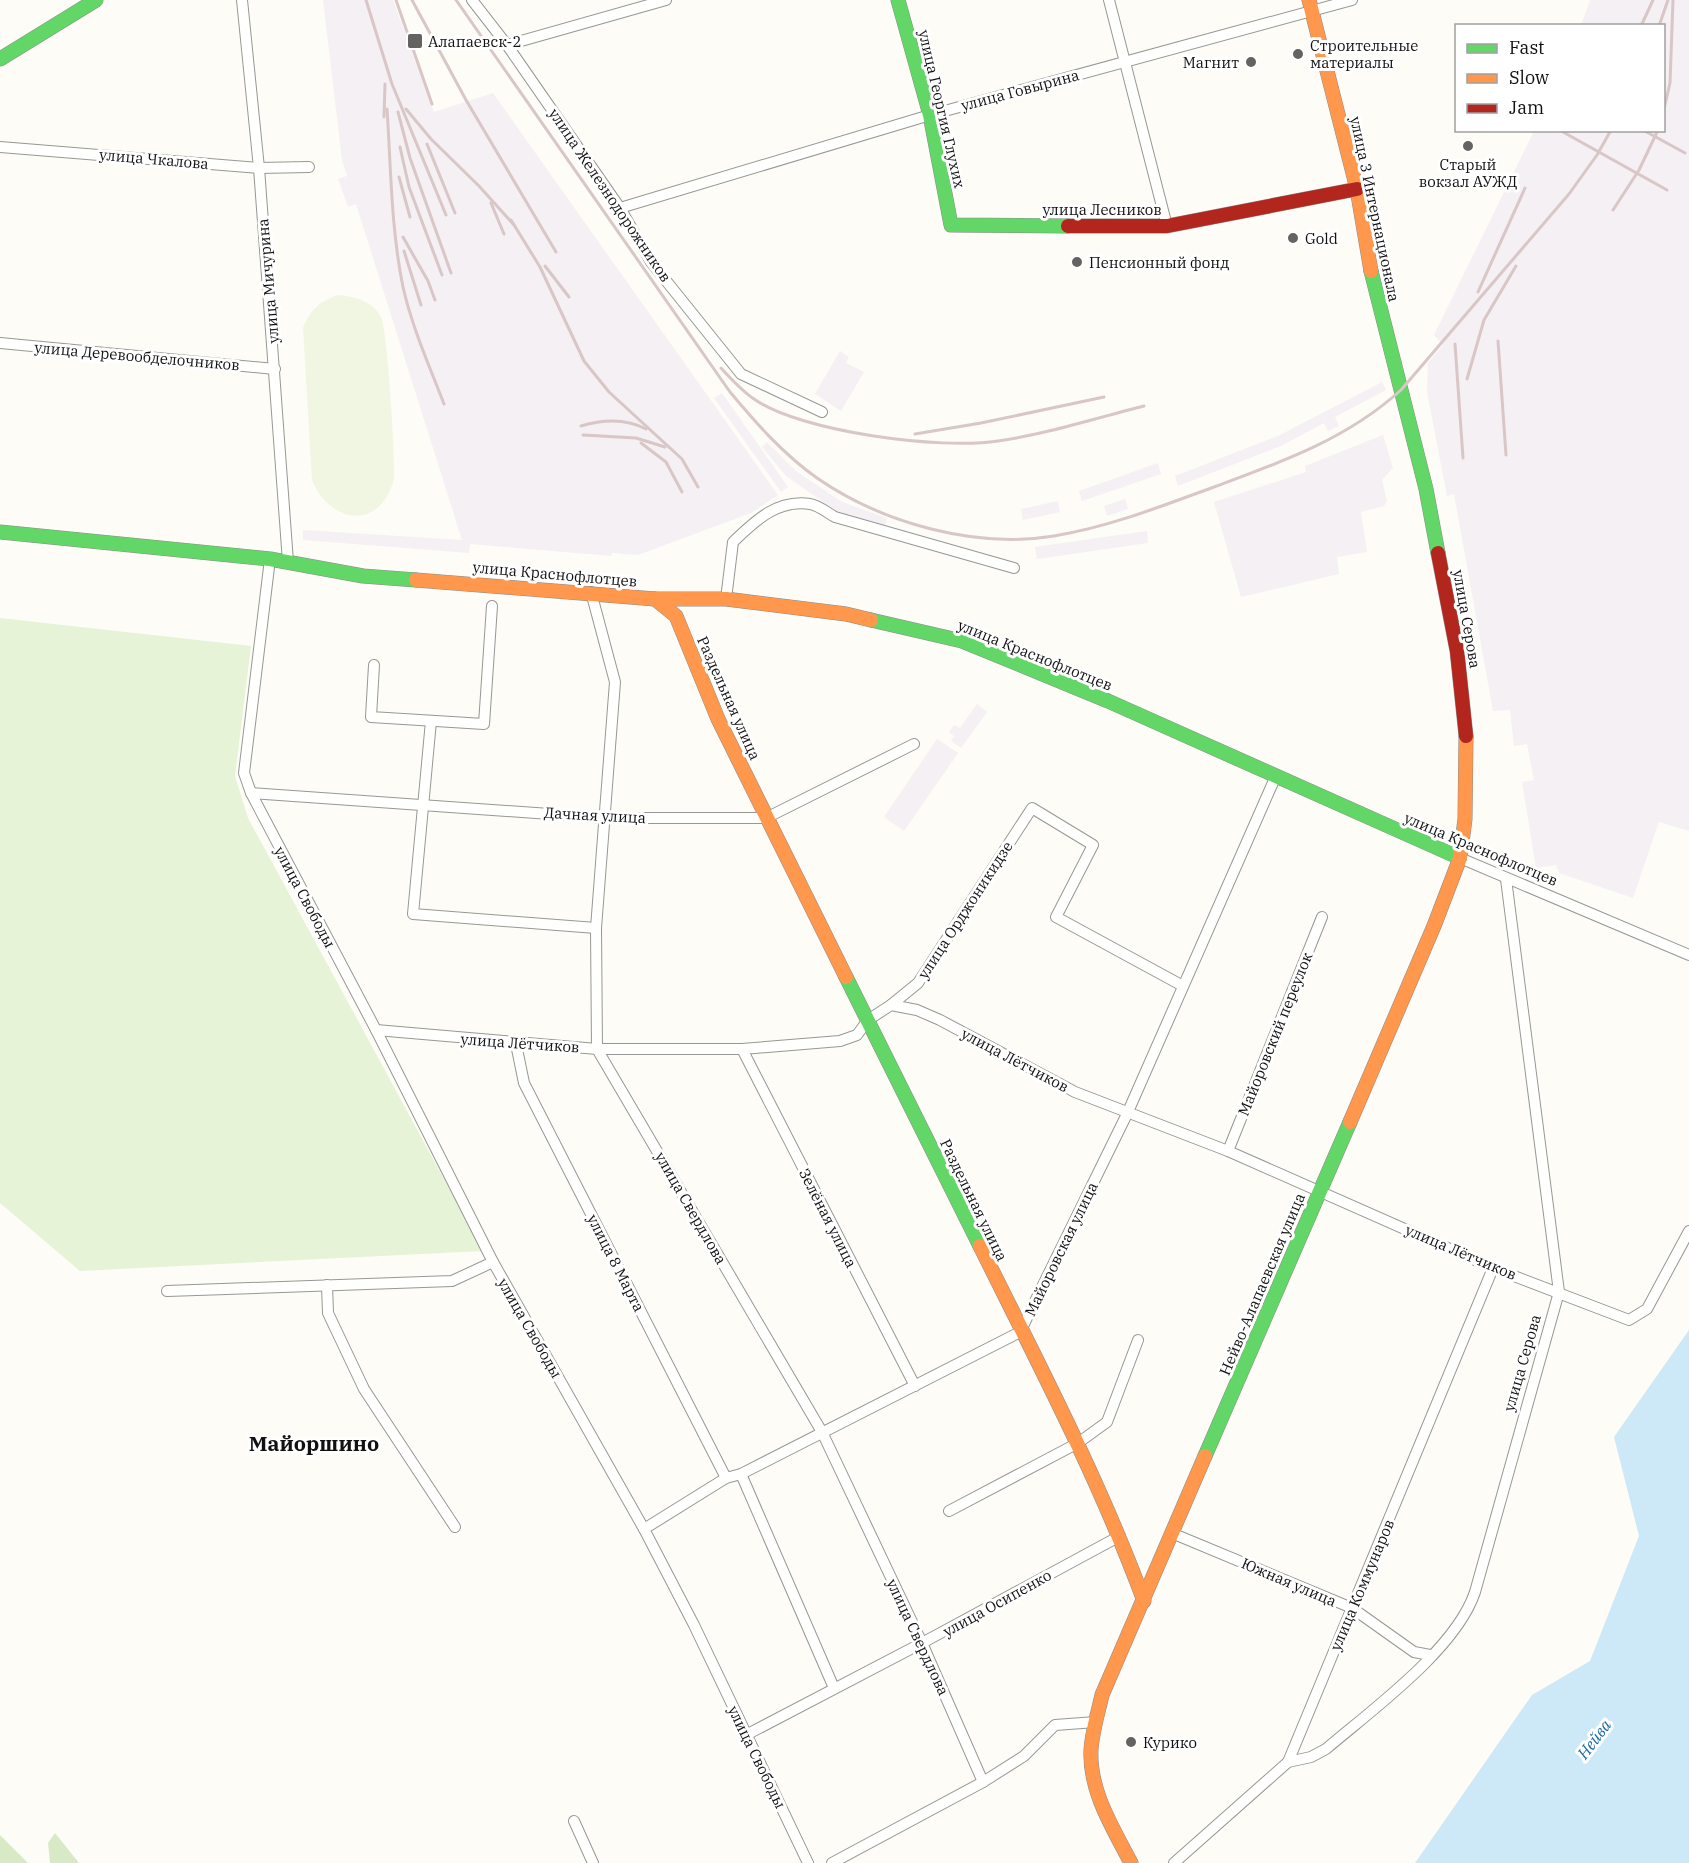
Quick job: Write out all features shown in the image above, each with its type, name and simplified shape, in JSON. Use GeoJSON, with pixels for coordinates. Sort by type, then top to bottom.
{"type":"FeatureCollection","features":[{"type":"Feature","properties":{"kind":"street"},"geometry":{"type":"LineString","coordinates":[[0,59],[96,0]]}},
{"type":"Feature","properties":{"kind":"street","name":"улица Мичурина"},"geometry":{"type":"LineString","coordinates":[[242,0],[275,369],[288,562]]}},
{"type":"Feature","properties":{"kind":"street","name":"улица Железнодорожников"},"geometry":{"type":"LineString","coordinates":[[472,0],[507,45],[620,208],[651,262],[741,374],[822,412]]}},
{"type":"Feature","properties":{"kind":"street"},"geometry":{"type":"LineString","coordinates":[[507,45],[666,0]]}},
{"type":"Feature","properties":{"kind":"street","name":"улица Георгия Глухих"},"geometry":{"type":"LineString","coordinates":[[898,0],[930,115],[951,225]]}},
{"type":"Feature","properties":{"kind":"street"},"geometry":{"type":"LineString","coordinates":[[1109,0],[1167,226]]}},
{"type":"Feature","properties":{"kind":"street","name":"улица Говырина"},"geometry":{"type":"LineString","coordinates":[[620,208],[1310,5],[1352,0]]}},
{"type":"Feature","properties":{"kind":"street","name":"улица 3 Интернационала"},"geometry":{"type":"LineString","coordinates":[[1310,5],[1357,189],[1376,297],[1401,390]]}},
{"type":"Feature","properties":{"kind":"street","name":"улица Чкалова"},"geometry":{"type":"LineString","coordinates":[[0,147],[258,168],[309,167]]}},
{"type":"Feature","properties":{"kind":"street","name":"улица Лесников"},"geometry":{"type":"LineString","coordinates":[[951,225],[1167,226],[1357,189]]}},
{"type":"Feature","properties":{"kind":"street","name":"улица Деревообделочников"},"geometry":{"type":"LineString","coordinates":[[0,343],[275,369]]}},
{"type":"Feature","properties":{"kind":"street","name":"улица Серова"},"geometry":{"type":"LineString","coordinates":[[1401,390],[1426,489],[1457,651],[1466,720],[1465,819],[1460,858]]}},
{"type":"Feature","properties":{"kind":"street"},"geometry":{"type":"LineString","coordinates":[[726,599],[733,542],[768,510],[791,505],[812,503],[835,517],[1014,568]]}},
{"type":"Feature","properties":{"kind":"street","name":"улица Краснофлотцев"},"geometry":{"type":"LineString","coordinates":[[0,532],[270,559],[363,576],[591,592],[655,599],[726,599],[846,614],[962,641],[1108,701],[1275,778],[1506,879],[1689,955]]}},
{"type":"Feature","properties":{"kind":"street"},"geometry":{"type":"LineString","coordinates":[[251,793],[244,772],[270,559]]}},
{"type":"Feature","properties":{"kind":"street","name":"улица Свердлова"},"geometry":{"type":"LineString","coordinates":[[591,592],[615,682],[596,928],[597,1049],[822,1432],[922,1643],[983,1782]]}},
{"type":"Feature","properties":{"kind":"street","name":"Раздельная улица"},"geometry":{"type":"LineString","coordinates":[[655,599],[676,616],[717,719],[868,1020],[1020,1332],[1078,1443],[1119,1536],[1144,1601]]}},
{"type":"Feature","properties":{"kind":"street"},"geometry":{"type":"LineString","coordinates":[[374,665],[371,717],[484,724],[492,606]]}},
{"type":"Feature","properties":{"kind":"street"},"geometry":{"type":"LineString","coordinates":[[432,721],[413,914],[596,928]]}},
{"type":"Feature","properties":{"kind":"street"},"geometry":{"type":"LineString","coordinates":[[766,818],[914,744]]}},
{"type":"Feature","properties":{"kind":"street","name":"Майоровская улица"},"geometry":{"type":"LineString","coordinates":[[644,1529],[726,1478],[741,1474],[1020,1332],[1127,1114],[1275,778]]}},
{"type":"Feature","properties":{"kind":"street","name":"Дачная улица"},"geometry":{"type":"LineString","coordinates":[[251,793],[606,818],[766,818]]}},
{"type":"Feature","properties":{"kind":"street","name":"улица Свободы"},"geometry":{"type":"LineString","coordinates":[[251,793],[376,1030],[493,1262],[644,1529],[808,1863]]}},
{"type":"Feature","properties":{"kind":"street","name":"улица Орджоникидзе"},"geometry":{"type":"LineString","coordinates":[[891,1005],[918,983],[1032,808],[1093,846],[1056,917],[1183,986]]}},
{"type":"Feature","properties":{"kind":"street","name":"Нейво-Алапаевская улица"},"geometry":{"type":"LineString","coordinates":[[1131,1863],[1102,1807],[1093,1774],[1091,1752],[1102,1695],[1434,926],[1460,858]]}},
{"type":"Feature","properties":{"kind":"street","name":"улица Серова"},"geometry":{"type":"LineString","coordinates":[[1288,1762],[1311,1757],[1326,1749],[1399,1686],[1452,1636],[1471,1604],[1559,1292],[1506,879]]}},
{"type":"Feature","properties":{"kind":"street","name":"Майоровский переулок"},"geometry":{"type":"LineString","coordinates":[[1228,1151],[1322,917]]}},
{"type":"Feature","properties":{"kind":"street","name":"улица Лётчиков"},"geometry":{"type":"LineString","coordinates":[[376,1030],[516,1044],[597,1049],[742,1049],[840,1041],[857,1035],[868,1020],[891,1005],[917,1010],[940,1020],[1075,1092],[1127,1114],[1228,1151],[1493,1268],[1629,1320],[1647,1309],[1689,1231]]}},
{"type":"Feature","properties":{"kind":"street","name":"улица 8 Марта"},"geometry":{"type":"LineString","coordinates":[[516,1044],[524,1083],[726,1478]]}},
{"type":"Feature","properties":{"kind":"street","name":"Зелёная улица"},"geometry":{"type":"LineString","coordinates":[[742,1049],[915,1386]]}},
{"type":"Feature","properties":{"kind":"street"},"geometry":{"type":"LineString","coordinates":[[167,1291],[452,1281],[493,1262]]}},
{"type":"Feature","properties":{"kind":"street","name":"улица Коммунаров"},"geometry":{"type":"LineString","coordinates":[[1174,1863],[1288,1762],[1493,1268]]}},
{"type":"Feature","properties":{"kind":"street"},"geometry":{"type":"LineString","coordinates":[[327,1285],[328,1313],[364,1389],[455,1527]]}},
{"type":"Feature","properties":{"kind":"street"},"geometry":{"type":"LineString","coordinates":[[949,1511],[1078,1443],[1107,1422],[1138,1340]]}},
{"type":"Feature","properties":{"kind":"street"},"geometry":{"type":"LineString","coordinates":[[741,1474],[834,1688]]}},
{"type":"Feature","properties":{"kind":"street","name":"Южная улица"},"geometry":{"type":"LineString","coordinates":[[1174,1534],[1352,1608],[1414,1652],[1430,1656]]}},
{"type":"Feature","properties":{"kind":"street","name":"улица Осипенко"},"geometry":{"type":"LineString","coordinates":[[746,1735],[1119,1536]]}},
{"type":"Feature","properties":{"kind":"street"},"geometry":{"type":"LineString","coordinates":[[832,1863],[983,1782],[1023,1756],[1055,1725],[1096,1722]]}},
{"type":"Feature","properties":{"kind":"street"},"geometry":{"type":"LineString","coordinates":[[574,1821],[593,1863]]}},
{"type":"Feature","properties":{"kind":"shaded area"},"geometry":{"type":"Polygon","coordinates":[[[323,0],[393,0],[434,112],[493,93],[778,495],[751,513],[638,555],[612,553],[611,556],[470,544],[469,553],[303,540],[303,530],[462,540],[356,204],[348,207],[338,179],[347,176],[342,160],[323,0]]]}},
{"type":"Feature","properties":{"kind":"shaded area"},"geometry":{"type":"Polygon","coordinates":[[[1590,0],[1689,0],[1689,831],[1659,822],[1633,898],[1559,873],[1556,865],[1536,868],[1522,782],[1534,780],[1527,744],[1514,746],[1510,710],[1493,711],[1454,494],[1447,496],[1427,392],[1428,363],[1443,345],[1434,335],[1534,132],[1665,132],[1665,24],[1581,24],[1590,0]]]}},
{"type":"Feature","properties":{"kind":"shaded area"},"geometry":{"type":"Polygon","coordinates":[[[840,351],[849,357],[846,363],[864,372],[841,411],[815,394],[840,351]]]}},
{"type":"Feature","properties":{"kind":"shaded area"},"geometry":{"type":"Polygon","coordinates":[[[1382,382],[1386,390],[1335,417],[1339,426],[1328,431],[1324,423],[1281,446],[1178,486],[1175,476],[1278,436],[1382,382]]]}},
{"type":"Feature","properties":{"kind":"shaded area"},"geometry":{"type":"Polygon","coordinates":[[[722,393],[788,487],[781,492],[714,398],[722,393]]]}},
{"type":"Feature","properties":{"kind":"shaded area"},"geometry":{"type":"Polygon","coordinates":[[[1383,435],[1393,468],[1382,480],[1387,501],[1384,506],[1361,512],[1367,552],[1337,557],[1339,574],[1241,597],[1214,502],[1306,472],[1305,466],[1383,435]]]}},
{"type":"Feature","properties":{"kind":"shaded area"},"geometry":{"type":"Polygon","coordinates":[[[767,442],[796,471],[842,502],[887,518],[884,529],[839,513],[786,476],[762,447],[767,442]]]}},
{"type":"Feature","properties":{"kind":"shaded area"},"geometry":{"type":"Polygon","coordinates":[[[1158,463],[1161,474],[1082,501],[1079,491],[1158,463]]]}},
{"type":"Feature","properties":{"kind":"shaded area"},"geometry":{"type":"Polygon","coordinates":[[[1125,499],[1128,509],[1107,516],[1104,506],[1125,499]]]}},
{"type":"Feature","properties":{"kind":"shaded area"},"geometry":{"type":"Polygon","coordinates":[[[1058,501],[1060,512],[1023,520],[1021,509],[1058,501]]]}},
{"type":"Feature","properties":{"kind":"shaded area"},"geometry":{"type":"Polygon","coordinates":[[[1147,531],[1148,543],[1037,559],[1035,547],[1147,531]]]}},
{"type":"Feature","properties":{"kind":"shaded area"},"geometry":{"type":"Polygon","coordinates":[[[977,704],[987,712],[961,748],[951,741],[954,736],[949,732],[954,725],[960,728],[977,704]]]}},
{"type":"Feature","properties":{"kind":"shaded area"},"geometry":{"type":"Polygon","coordinates":[[[937,739],[958,753],[904,831],[884,817],[937,739]]]}},
{"type":"Feature","properties":{"kind":"green space"},"geometry":{"type":"Polygon","coordinates":[[[338,295],[363,301],[373,307],[381,317],[386,346],[393,428],[393,482],[386,498],[376,509],[353,516],[330,505],[312,480],[303,328],[316,307],[338,295]]]}},
{"type":"Feature","properties":{"kind":"green space"},"geometry":{"type":"Polygon","coordinates":[[[0,618],[251,646],[235,776],[248,818],[483,1251],[80,1271],[0,1203],[0,618]]]}},
{"type":"Feature","properties":{"kind":"green space"},"geometry":{"type":"Polygon","coordinates":[[[55,1833],[79,1863],[50,1863],[48,1843],[55,1833]]]}},
{"type":"Feature","properties":{"kind":"green space"},"geometry":{"type":"Polygon","coordinates":[[[0,1835],[28,1863],[0,1863],[0,1835]]]}},
{"type":"Feature","properties":{"kind":"water","name":"Нейва"},"geometry":{"type":"Polygon","coordinates":[[[1689,1330],[1689,1863],[1415,1863],[1532,1695],[1590,1661],[1639,1536],[1614,1437],[1689,1330]]]}},
{"type":"Feature","properties":{"kind":"railway"},"geometry":{"type":"LineString","coordinates":[[366,0],[392,84],[446,215]]}},
{"type":"Feature","properties":{"kind":"railway"},"geometry":{"type":"LineString","coordinates":[[396,0],[432,104]]}},
{"type":"Feature","properties":{"kind":"railway"},"geometry":{"type":"LineString","coordinates":[[412,0],[466,100],[556,252]]}},
{"type":"Feature","properties":{"kind":"railway"},"geometry":{"type":"LineString","coordinates":[[456,0],[730,392],[760,427],[817,478],[870,508],[930,529],[993,539],[1054,536],[1115,522],[1289,458],[1313,448],[1359,422],[1401,390],[1569,194],[1597,155],[1610,132]]}},
{"type":"Feature","properties":{"kind":"railway"},"geometry":{"type":"LineString","coordinates":[[1642,24],[1653,0]]}},
{"type":"Feature","properties":{"kind":"railway"},"geometry":{"type":"LineString","coordinates":[[1660,24],[1668,0]]}},
{"type":"Feature","properties":{"kind":"railway"},"geometry":{"type":"LineString","coordinates":[[1665,105],[1670,83],[1673,0]]}},
{"type":"Feature","properties":{"kind":"railway"},"geometry":{"type":"LineString","coordinates":[[384,117],[385,84]]}},
{"type":"Feature","properties":{"kind":"railway"},"geometry":{"type":"LineString","coordinates":[[387,109],[394,221],[403,287],[416,331],[444,404]]}},
{"type":"Feature","properties":{"kind":"railway"},"geometry":{"type":"LineString","coordinates":[[406,109],[431,139],[479,186],[514,225]]}},
{"type":"Feature","properties":{"kind":"railway"},"geometry":{"type":"LineString","coordinates":[[398,112],[410,158],[451,273]]}},
{"type":"Feature","properties":{"kind":"railway"},"geometry":{"type":"LineString","coordinates":[[1563,132],[1667,190]]}},
{"type":"Feature","properties":{"kind":"railway"},"geometry":{"type":"LineString","coordinates":[[1647,132],[1685,153]]}},
{"type":"Feature","properties":{"kind":"railway"},"geometry":{"type":"LineString","coordinates":[[1613,210],[1639,170],[1657,132]]}},
{"type":"Feature","properties":{"kind":"railway"},"geometry":{"type":"LineString","coordinates":[[427,144],[455,213]]}},
{"type":"Feature","properties":{"kind":"railway"},"geometry":{"type":"LineString","coordinates":[[400,147],[409,187],[442,275]]}},
{"type":"Feature","properties":{"kind":"railway"},"geometry":{"type":"LineString","coordinates":[[399,177],[410,217]]}},
{"type":"Feature","properties":{"kind":"railway"},"geometry":{"type":"LineString","coordinates":[[1478,292],[1525,188]]}},
{"type":"Feature","properties":{"kind":"railway"},"geometry":{"type":"LineString","coordinates":[[491,203],[504,234]]}},
{"type":"Feature","properties":{"kind":"railway"},"geometry":{"type":"LineString","coordinates":[[511,220],[540,267],[584,361],[609,392],[682,459],[698,487]]}},
{"type":"Feature","properties":{"kind":"railway"},"geometry":{"type":"LineString","coordinates":[[403,237],[428,281],[435,300]]}},
{"type":"Feature","properties":{"kind":"railway"},"geometry":{"type":"LineString","coordinates":[[404,251],[421,305]]}},
{"type":"Feature","properties":{"kind":"railway"},"geometry":{"type":"LineString","coordinates":[[545,266],[569,297]]}},
{"type":"Feature","properties":{"kind":"railway"},"geometry":{"type":"LineString","coordinates":[[1467,379],[1484,320],[1516,266]]}},
{"type":"Feature","properties":{"kind":"railway"},"geometry":{"type":"LineString","coordinates":[[1498,341],[1506,455]]}},
{"type":"Feature","properties":{"kind":"railway"},"geometry":{"type":"LineString","coordinates":[[1455,344],[1463,458]]}},
{"type":"Feature","properties":{"kind":"railway"},"geometry":{"type":"LineString","coordinates":[[721,368],[750,396],[776,411],[837,429],[908,440],[942,443],[998,441],[1053,430],[1144,406]]}},
{"type":"Feature","properties":{"kind":"railway"},"geometry":{"type":"LineString","coordinates":[[915,434],[981,423],[1104,397]]}},
{"type":"Feature","properties":{"kind":"railway"},"geometry":{"type":"LineString","coordinates":[[581,426],[598,422],[622,421],[646,429]]}},
{"type":"Feature","properties":{"kind":"railway"},"geometry":{"type":"LineString","coordinates":[[583,435],[636,438],[665,447]]}},
{"type":"Feature","properties":{"kind":"railway"},"geometry":{"type":"LineString","coordinates":[[641,443],[666,462],[682,492]]}},
{"type":"Feature","properties":{"kind":"traffic: fast"},"geometry":{"type":"LineString","coordinates":[[0,59],[96,0]]}},
{"type":"Feature","properties":{"kind":"traffic: fast"},"geometry":{"type":"LineString","coordinates":[[898,0],[930,115],[951,225],[1068,226]]}},
{"type":"Feature","properties":{"kind":"traffic: fast"},"geometry":{"type":"LineString","coordinates":[[1371,271],[1426,489],[1438,553]]}},
{"type":"Feature","properties":{"kind":"traffic: fast"},"geometry":{"type":"LineString","coordinates":[[0,532],[270,559],[363,576],[416,580]]}},
{"type":"Feature","properties":{"kind":"traffic: fast"},"geometry":{"type":"LineString","coordinates":[[871,620],[962,641],[1108,701],[1460,858]]}},
{"type":"Feature","properties":{"kind":"traffic: fast"},"geometry":{"type":"LineString","coordinates":[[846,977],[980,1246]]}},
{"type":"Feature","properties":{"kind":"traffic: fast"},"geometry":{"type":"LineString","coordinates":[[1205,1456],[1350,1122]]}},
{"type":"Feature","properties":{"kind":"traffic: slow"},"geometry":{"type":"LineString","coordinates":[[1309,0],[1357,189],[1371,271]]}},
{"type":"Feature","properties":{"kind":"traffic: slow"},"geometry":{"type":"LineString","coordinates":[[416,580],[655,599],[726,599],[846,614],[871,620]]}},
{"type":"Feature","properties":{"kind":"traffic: slow"},"geometry":{"type":"LineString","coordinates":[[655,599],[676,616],[718,719],[846,977]]}},
{"type":"Feature","properties":{"kind":"traffic: slow"},"geometry":{"type":"LineString","coordinates":[[1350,1122],[1434,926],[1460,858],[1465,819],[1466,736]]}},
{"type":"Feature","properties":{"kind":"traffic: slow"},"geometry":{"type":"LineString","coordinates":[[980,1246],[1088,1466],[1144,1601]]}},
{"type":"Feature","properties":{"kind":"traffic: slow"},"geometry":{"type":"LineString","coordinates":[[1131,1863],[1098,1795],[1091,1765],[1093,1736],[1102,1695],[1205,1456]]}},
{"type":"Feature","properties":{"kind":"traffic: jam"},"geometry":{"type":"LineString","coordinates":[[1068,226],[1167,226],[1357,189]]}},
{"type":"Feature","properties":{"kind":"traffic: jam"},"geometry":{"type":"LineString","coordinates":[[1438,553],[1457,651],[1466,736]]}},
{"type":"Feature","properties":{"kind":"place","name":"Алапаевск-2"},"geometry":{"type":"Point","coordinates":[415,41]}},
{"type":"Feature","properties":{"kind":"place","name":"Строительные материалы"},"geometry":{"type":"Point","coordinates":[1298,54]}},
{"type":"Feature","properties":{"kind":"place","name":"Магнит"},"geometry":{"type":"Point","coordinates":[1251,62]}},
{"type":"Feature","properties":{"kind":"place","name":"Старый вокзал АУЖД"},"geometry":{"type":"Point","coordinates":[1468,146]}},
{"type":"Feature","properties":{"kind":"place","name":"Gold"},"geometry":{"type":"Point","coordinates":[1293,238]}},
{"type":"Feature","properties":{"kind":"place","name":"Пенсионный фонд"},"geometry":{"type":"Point","coordinates":[1077,262]}},
{"type":"Feature","properties":{"kind":"place","name":"Курико"},"geometry":{"type":"Point","coordinates":[1131,1742]}},
{"type":"Feature","properties":{"kind":"district","name":"Майоршино"},"geometry":{"type":"Point","coordinates":[314,1443]}}]}
